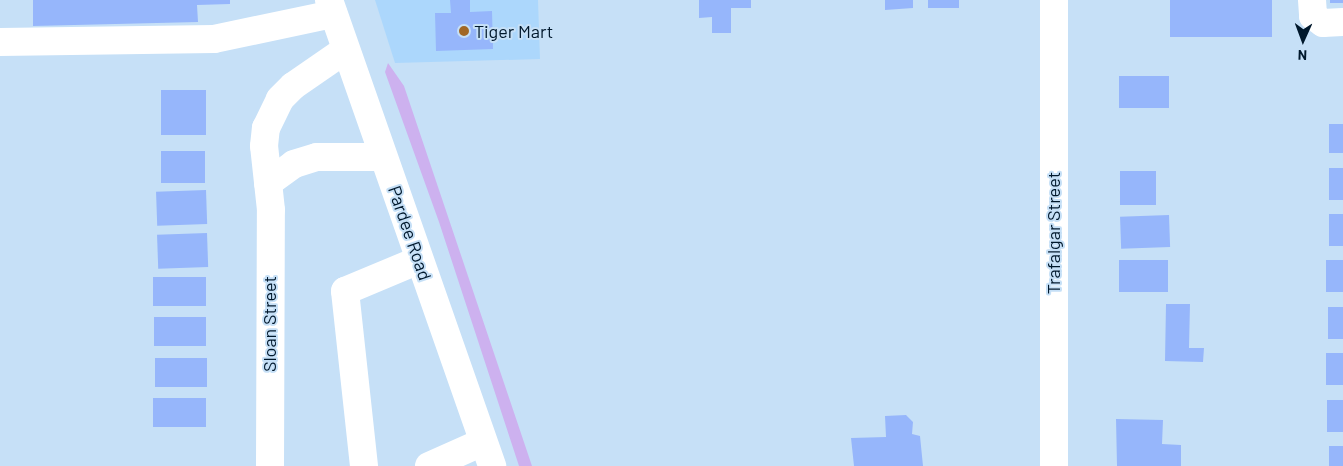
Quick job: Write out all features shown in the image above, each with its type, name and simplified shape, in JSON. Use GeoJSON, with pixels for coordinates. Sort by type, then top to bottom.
{"type":"FeatureCollection","features":[{"type":"Feature","properties":{"kind":"street","name":"Trafalgar Street"},"geometry":{"type":"LineString","coordinates":[[1054,0],[1054,466]]}},
{"type":"Feature","properties":{"kind":"street"},"geometry":{"type":"LineString","coordinates":[[1312,0],[1313,16],[1323,23],[1343,22]]}},
{"type":"Feature","properties":{"kind":"street"},"geometry":{"type":"LineString","coordinates":[[0,42],[214,39],[331,7]]}},
{"type":"Feature","properties":{"kind":"street","name":"Pardee Road"},"geometry":{"type":"LineString","coordinates":[[331,7],[487,454]]}},
{"type":"Feature","properties":{"kind":"street","name":"Sloan Street"},"geometry":{"type":"LineString","coordinates":[[270,466],[271,210],[264,146],[270,115],[293,86],[345,50]]}},
{"type":"Feature","properties":{"kind":"street"},"geometry":{"type":"LineString","coordinates":[[268,183],[294,164],[316,157],[383,157]]}},
{"type":"Feature","properties":{"kind":"street"},"geometry":{"type":"LineString","coordinates":[[364,466],[345,291],[419,260]]}},
{"type":"Feature","properties":{"kind":"street"},"geometry":{"type":"LineString","coordinates":[[429,466],[487,454]]}},
{"type":"Feature","properties":{"kind":"shaded area"},"geometry":{"type":"Polygon","coordinates":[[[375,0],[538,0],[540,59],[395,63],[375,0]]]}},
{"type":"Feature","properties":{"kind":"shaded area"},"geometry":{"type":"Polygon","coordinates":[[[388,63],[404,86],[532,466],[519,466],[439,222],[385,72],[388,63]]]}},
{"type":"Feature","properties":{"kind":"building"},"geometry":{"type":"Polygon","coordinates":[[[33,0],[230,0],[230,4],[197,5],[198,22],[33,26],[33,0]]]}},
{"type":"Feature","properties":{"kind":"building","name":"Tiger Mart"},"geometry":{"type":"Polygon","coordinates":[[[450,0],[470,0],[470,12],[492,11],[493,49],[436,51],[435,13],[451,13],[450,0]]]}},
{"type":"Feature","properties":{"kind":"building"},"geometry":{"type":"Polygon","coordinates":[[[699,0],[751,0],[751,8],[731,8],[731,33],[712,33],[712,17],[699,18],[699,0]]]}},
{"type":"Feature","properties":{"kind":"building"},"geometry":{"type":"Polygon","coordinates":[[[885,0],[913,0],[913,8],[885,10],[885,0]]]}},
{"type":"Feature","properties":{"kind":"building"},"geometry":{"type":"Polygon","coordinates":[[[928,0],[959,0],[959,8],[928,8],[928,0]]]}},
{"type":"Feature","properties":{"kind":"building"},"geometry":{"type":"Polygon","coordinates":[[[1170,0],[1272,0],[1272,37],[1170,37],[1170,0]]]}},
{"type":"Feature","properties":{"kind":"building"},"geometry":{"type":"Polygon","coordinates":[[[1330,0],[1343,0],[1343,3],[1330,3],[1330,0]]]}},
{"type":"Feature","properties":{"kind":"building"},"geometry":{"type":"Polygon","coordinates":[[[1119,76],[1169,76],[1169,108],[1119,108],[1119,76]]]}},
{"type":"Feature","properties":{"kind":"building"},"geometry":{"type":"Polygon","coordinates":[[[161,90],[206,90],[206,135],[161,135],[161,90]]]}},
{"type":"Feature","properties":{"kind":"building"},"geometry":{"type":"Polygon","coordinates":[[[1329,124],[1343,124],[1343,153],[1329,153],[1329,124]]]}},
{"type":"Feature","properties":{"kind":"building"},"geometry":{"type":"Polygon","coordinates":[[[161,151],[205,151],[205,183],[161,183],[161,151]]]}},
{"type":"Feature","properties":{"kind":"building"},"geometry":{"type":"Polygon","coordinates":[[[1329,168],[1343,168],[1343,200],[1329,200],[1329,168]]]}},
{"type":"Feature","properties":{"kind":"building"},"geometry":{"type":"Polygon","coordinates":[[[1120,171],[1156,171],[1156,205],[1120,205],[1120,171]]]}},
{"type":"Feature","properties":{"kind":"building"},"geometry":{"type":"Polygon","coordinates":[[[206,190],[207,224],[157,226],[156,192],[206,190]]]}},
{"type":"Feature","properties":{"kind":"building"},"geometry":{"type":"Polygon","coordinates":[[[1329,214],[1343,214],[1343,246],[1329,246],[1329,214]]]}},
{"type":"Feature","properties":{"kind":"building"},"geometry":{"type":"Polygon","coordinates":[[[1169,215],[1170,247],[1121,249],[1120,217],[1169,215]]]}},
{"type":"Feature","properties":{"kind":"building"},"geometry":{"type":"Polygon","coordinates":[[[207,233],[208,267],[158,269],[157,235],[207,233]]]}},
{"type":"Feature","properties":{"kind":"building"},"geometry":{"type":"Polygon","coordinates":[[[1119,260],[1168,260],[1168,292],[1119,292],[1119,260]]]}},
{"type":"Feature","properties":{"kind":"building"},"geometry":{"type":"Polygon","coordinates":[[[1326,260],[1343,260],[1343,292],[1326,292],[1326,260]]]}},
{"type":"Feature","properties":{"kind":"building"},"geometry":{"type":"Polygon","coordinates":[[[153,277],[206,277],[206,306],[153,306],[153,277]]]}},
{"type":"Feature","properties":{"kind":"building"},"geometry":{"type":"Polygon","coordinates":[[[1166,304],[1190,304],[1189,348],[1204,348],[1203,362],[1165,361],[1166,304]]]}},
{"type":"Feature","properties":{"kind":"building"},"geometry":{"type":"Polygon","coordinates":[[[1328,307],[1343,307],[1343,339],[1328,339],[1328,307]]]}},
{"type":"Feature","properties":{"kind":"building"},"geometry":{"type":"Polygon","coordinates":[[[154,317],[206,317],[206,346],[154,346],[154,317]]]}},
{"type":"Feature","properties":{"kind":"building"},"geometry":{"type":"Polygon","coordinates":[[[1326,353],[1343,353],[1343,385],[1326,385],[1326,353]]]}},
{"type":"Feature","properties":{"kind":"building"},"geometry":{"type":"Polygon","coordinates":[[[155,358],[207,358],[207,387],[155,387],[155,358]]]}},
{"type":"Feature","properties":{"kind":"building"},"geometry":{"type":"Polygon","coordinates":[[[153,398],[206,398],[206,427],[153,427],[153,398]]]}},
{"type":"Feature","properties":{"kind":"building"},"geometry":{"type":"Polygon","coordinates":[[[1327,400],[1343,400],[1343,432],[1327,432],[1327,400]]]}},
{"type":"Feature","properties":{"kind":"building"},"geometry":{"type":"Polygon","coordinates":[[[906,415],[913,422],[912,434],[920,436],[923,466],[854,466],[851,438],[886,437],[885,416],[906,415]]]}},
{"type":"Feature","properties":{"kind":"building"},"geometry":{"type":"Polygon","coordinates":[[[1116,419],[1163,420],[1162,444],[1181,445],[1181,466],[1117,466],[1116,419]]]}},
{"type":"Feature","properties":{"kind":"building"},"geometry":{"type":"Polygon","coordinates":[[[1329,446],[1343,446],[1343,466],[1329,466],[1329,446]]]}},
{"type":"Feature","properties":{"kind":"place","name":"Tiger Mart"},"geometry":{"type":"Point","coordinates":[464,31]}}]}
